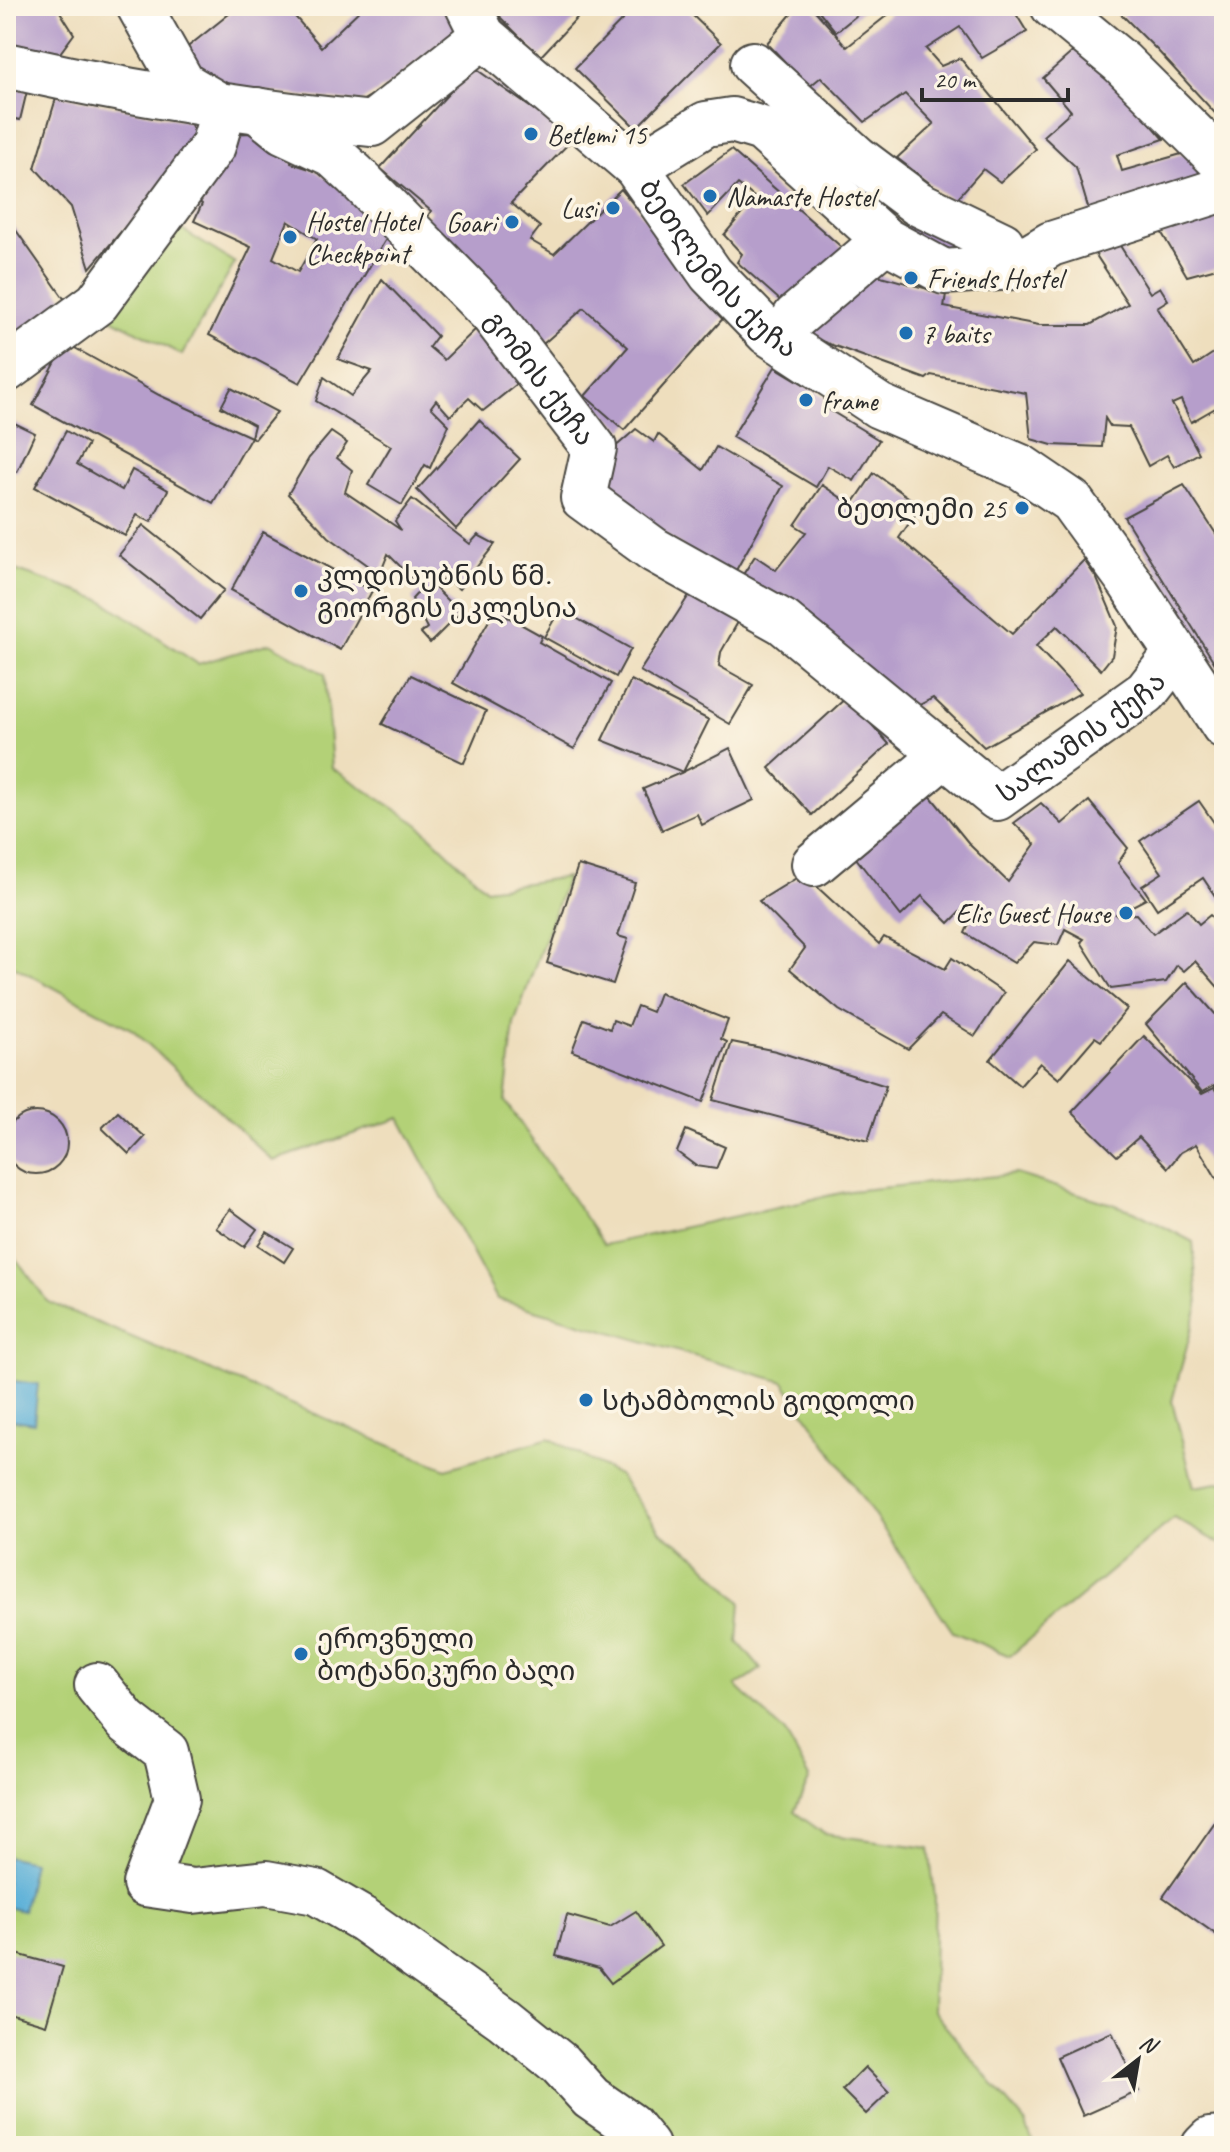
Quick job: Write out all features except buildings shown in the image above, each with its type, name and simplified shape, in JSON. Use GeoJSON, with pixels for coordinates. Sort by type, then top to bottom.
{"type":"FeatureCollection","features":[{"type":"Feature","properties":{"kind":"street"},"geometry":{"type":"LineString","coordinates":[[6,370],[97,303],[240,109],[183,84],[139,6]]}},
{"type":"Feature","properties":{"kind":"street"},"geometry":{"type":"LineString","coordinates":[[1053,6],[1121,62],[1224,164]]}},
{"type":"Feature","properties":{"kind":"street","name":"გომის ქუჩა"},"geometry":{"type":"LineString","coordinates":[[6,65],[86,85],[240,109],[372,124],[476,21]]}},
{"type":"Feature","properties":{"kind":"street","name":"ბეთლემის ქუჩა"},"geometry":{"type":"LineString","coordinates":[[476,21],[636,167],[711,274],[768,333],[879,406],[1021,467],[1071,501],[1129,581],[1224,726]]}},
{"type":"Feature","properties":{"kind":"street"},"geometry":{"type":"LineString","coordinates":[[753,64],[857,158],[917,203],[1002,244],[1013,267]]}},
{"type":"Feature","properties":{"kind":"street","name":"გომის ქუჩა"},"geometry":{"type":"LineString","coordinates":[[240,109],[332,154],[492,314],[594,448],[583,498],[654,550],[783,622],[943,756]]}},
{"type":"Feature","properties":{"kind":"street"},"geometry":{"type":"LineString","coordinates":[[636,167],[706,124],[732,120],[762,129],[885,240],[944,272],[1013,267],[1051,244],[1224,189]]}},
{"type":"Feature","properties":{"kind":"street"},"geometry":{"type":"LineString","coordinates":[[795,317],[885,240]]}},
{"type":"Feature","properties":{"kind":"street","name":"სალამის ქუჩა"},"geometry":{"type":"LineString","coordinates":[[943,756],[997,798],[1146,692],[1175,655]]}},
{"type":"Feature","properties":{"kind":"street"},"geometry":{"type":"LineString","coordinates":[[814,864],[943,756]]}},
{"type":"Feature","properties":{"kind":"street"},"geometry":{"type":"LineString","coordinates":[[97,1685],[126,1721],[166,1752],[177,1799],[145,1884],[193,1891],[266,1883],[316,1892],[364,1920],[504,2019],[560,2064],[591,2098],[630,2125],[647,2146]]}},
{"type":"Feature","properties":{"kind":"street"},"geometry":{"type":"LineString","coordinates":[[1204,2146],[1210,2140],[1224,2139]]}},
{"type":"Feature","properties":{"kind":"green space"},"geometry":{"type":"Polygon","coordinates":[[[173,224],[235,263],[182,355],[98,311],[173,224]]]}},
{"type":"Feature","properties":{"kind":"green space"},"geometry":{"type":"Polygon","coordinates":[[[6,567],[102,600],[198,664],[270,643],[325,674],[332,768],[418,824],[486,889],[567,877],[514,1024],[505,1101],[604,1245],[850,1191],[1016,1174],[1134,1211],[1193,1242],[1198,1305],[1172,1401],[1194,1487],[1224,1482],[1224,1546],[1174,1518],[1010,1656],[953,1632],[784,1382],[497,1299],[400,1118],[273,1161],[133,1030],[6,962],[6,567]]]}},
{"type":"Feature","properties":{"kind":"green space","name":"ეროვნული ბოტანიკური ბაღი"},"geometry":{"type":"Polygon","coordinates":[[[6,1245],[48,1302],[446,1469],[549,1438],[618,1475],[661,1532],[696,1556],[741,1602],[738,1642],[761,1669],[736,1686],[785,1733],[810,1778],[794,1812],[825,1834],[929,1848],[935,1898],[932,2010],[1026,2124],[1034,2146],[6,2146],[6,1245]]]}},
{"type":"Feature","properties":{"kind":"water"},"geometry":{"type":"Polygon","coordinates":[[[6,1380],[38,1384],[34,1423],[6,1419],[6,1380]]]}},
{"type":"Feature","properties":{"kind":"water"},"geometry":{"type":"Polygon","coordinates":[[[6,1856],[33,1862],[23,1911],[6,1907],[6,1856]]]}},
{"type":"Feature","properties":{"kind":"place","name":"Betlemi 15"},"geometry":{"type":"Point","coordinates":[531,134]}},
{"type":"Feature","properties":{"kind":"place","name":"Namaste Hostel"},"geometry":{"type":"Point","coordinates":[710,196]}},
{"type":"Feature","properties":{"kind":"place","name":"Lusi"},"geometry":{"type":"Point","coordinates":[613,208]}},
{"type":"Feature","properties":{"kind":"place","name":"Goari"},"geometry":{"type":"Point","coordinates":[512,222]}},
{"type":"Feature","properties":{"kind":"place","name":"Hostel Hotel Checkpoint"},"geometry":{"type":"Point","coordinates":[290,237]}},
{"type":"Feature","properties":{"kind":"place","name":"Friends Hostel"},"geometry":{"type":"Point","coordinates":[911,278]}},
{"type":"Feature","properties":{"kind":"place","name":"7 baits"},"geometry":{"type":"Point","coordinates":[906,333]}},
{"type":"Feature","properties":{"kind":"place","name":"frame"},"geometry":{"type":"Point","coordinates":[806,400]}},
{"type":"Feature","properties":{"kind":"place","name":"ბეთლემი 25"},"geometry":{"type":"Point","coordinates":[1022,508]}},
{"type":"Feature","properties":{"kind":"place","name":"კლდისუბნის წმ. გიორგის ეკლესია"},"geometry":{"type":"Point","coordinates":[301,591]}},
{"type":"Feature","properties":{"kind":"place","name":"Elis Guest House"},"geometry":{"type":"Point","coordinates":[1126,913]}},
{"type":"Feature","properties":{"kind":"place","name":"სტამბოლის გოდოლი"},"geometry":{"type":"Point","coordinates":[586,1400]}},
{"type":"Feature","properties":{"kind":"place","name":"ეროვნული ბოტანიკური ბაღი"},"geometry":{"type":"Point","coordinates":[301,1654]}}]}
